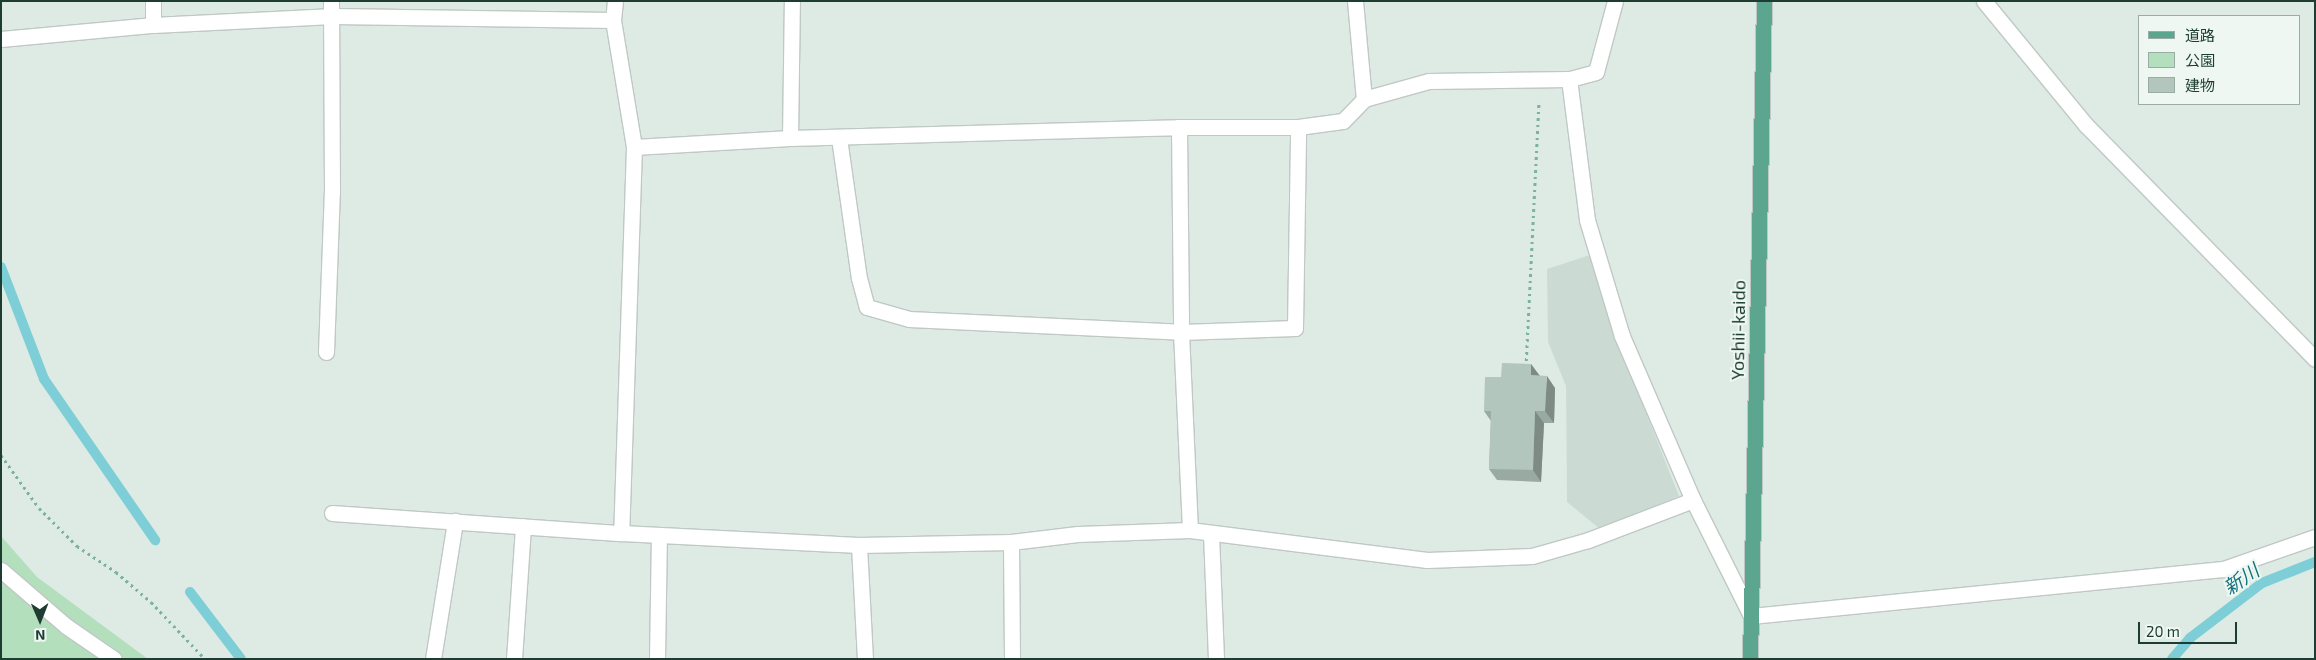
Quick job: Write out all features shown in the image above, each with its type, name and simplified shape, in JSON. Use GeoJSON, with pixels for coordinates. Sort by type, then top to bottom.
{"type":"FeatureCollection","features":[{"type":"Feature","properties":{"kind":"main road","name":"Yoshii-kaido"},"geometry":{"type":"LineString","coordinates":[[1750,659],[1764,1]]}},
{"type":"Feature","properties":{"kind":"street"},"geometry":{"type":"LineString","coordinates":[[153,1],[153,26]]}},
{"type":"Feature","properties":{"kind":"street"},"geometry":{"type":"LineString","coordinates":[[615,1],[613,20],[634,147],[621,533]]}},
{"type":"Feature","properties":{"kind":"street"},"geometry":{"type":"LineString","coordinates":[[790,138],[792,1]]}},
{"type":"Feature","properties":{"kind":"street"},"geometry":{"type":"LineString","coordinates":[[1356,1],[1364,99]]}},
{"type":"Feature","properties":{"kind":"street"},"geometry":{"type":"LineString","coordinates":[[634,147],[790,138],[1179,127],[1298,127],[1343,121],[1364,99],[1430,81],[1569,79],[1596,72],[1615,1]]}},
{"type":"Feature","properties":{"kind":"street"},"geometry":{"type":"LineString","coordinates":[[1984,1],[2086,125],[2315,359]]}},
{"type":"Feature","properties":{"kind":"street"},"geometry":{"type":"LineString","coordinates":[[326,352],[332,192],[332,9]]}},
{"type":"Feature","properties":{"kind":"street"},"geometry":{"type":"LineString","coordinates":[[1,39],[332,9],[613,20]]}},
{"type":"Feature","properties":{"kind":"street"},"geometry":{"type":"LineString","coordinates":[[1569,79],[1587,220],[1622,336],[1693,500],[1751,616],[2223,569],[2315,537]]}},
{"type":"Feature","properties":{"kind":"street"},"geometry":{"type":"LineString","coordinates":[[1179,127],[1181,332],[1190,530]]}},
{"type":"Feature","properties":{"kind":"street"},"geometry":{"type":"LineString","coordinates":[[839,138],[859,278],[867,307],[909,319],[1181,332],[1295,328],[1298,127]]}},
{"type":"Feature","properties":{"kind":"street"},"geometry":{"type":"LineString","coordinates":[[332,513],[621,533],[859,545],[1011,542],[1078,534],[1190,530],[1427,560],[1532,556],[1588,540],[1693,500]]}},
{"type":"Feature","properties":{"kind":"street"},"geometry":{"type":"LineString","coordinates":[[433,659],[455,522]]}},
{"type":"Feature","properties":{"kind":"street"},"geometry":{"type":"LineString","coordinates":[[514,659],[523,526]]}},
{"type":"Feature","properties":{"kind":"street"},"geometry":{"type":"LineString","coordinates":[[1211,534],[1216,659]]}},
{"type":"Feature","properties":{"kind":"street"},"geometry":{"type":"LineString","coordinates":[[657,659],[659,535]]}},
{"type":"Feature","properties":{"kind":"street"},"geometry":{"type":"LineString","coordinates":[[1011,542],[1012,659]]}},
{"type":"Feature","properties":{"kind":"street"},"geometry":{"type":"LineString","coordinates":[[859,545],[865,659]]}},
{"type":"Feature","properties":{"kind":"street"},"geometry":{"type":"LineString","coordinates":[[1,570],[66,626],[114,659]]}},
{"type":"Feature","properties":{"kind":"path"},"geometry":{"type":"LineString","coordinates":[[1526,368],[1540,79]]}},
{"type":"Feature","properties":{"kind":"path"},"geometry":{"type":"LineString","coordinates":[[1,455],[39,508],[77,546],[116,572],[151,602],[205,659]]}},
{"type":"Feature","properties":{"kind":"shaded area"},"geometry":{"type":"Polygon","coordinates":[[[1590,255],[1618,342],[1679,496],[1600,529],[1567,502],[1566,386],[1548,342],[1547,269],[1590,255]]]}},
{"type":"Feature","properties":{"kind":"green space"},"geometry":{"type":"Polygon","coordinates":[[[1,536],[37,577],[148,659],[1,659],[1,536]]]}},
{"type":"Feature","properties":{"kind":"building"},"geometry":{"type":"Polygon","coordinates":[[[1502,363],[1531,364],[1531,375],[1547,376],[1545,411],[1535,411],[1533,470],[1489,469],[1491,411],[1484,411],[1485,377],[1501,377],[1502,363]]]}},
{"type":"Feature","properties":{"kind":"waterway"},"geometry":{"type":"LineString","coordinates":[[1,267],[44,379],[155,540]]}},
{"type":"Feature","properties":{"kind":"waterway","name":"新川"},"geometry":{"type":"LineString","coordinates":[[2172,659],[2190,638],[2262,583],[2315,562]]}},
{"type":"Feature","properties":{"kind":"waterway"},"geometry":{"type":"LineString","coordinates":[[190,592],[241,659]]}}]}
